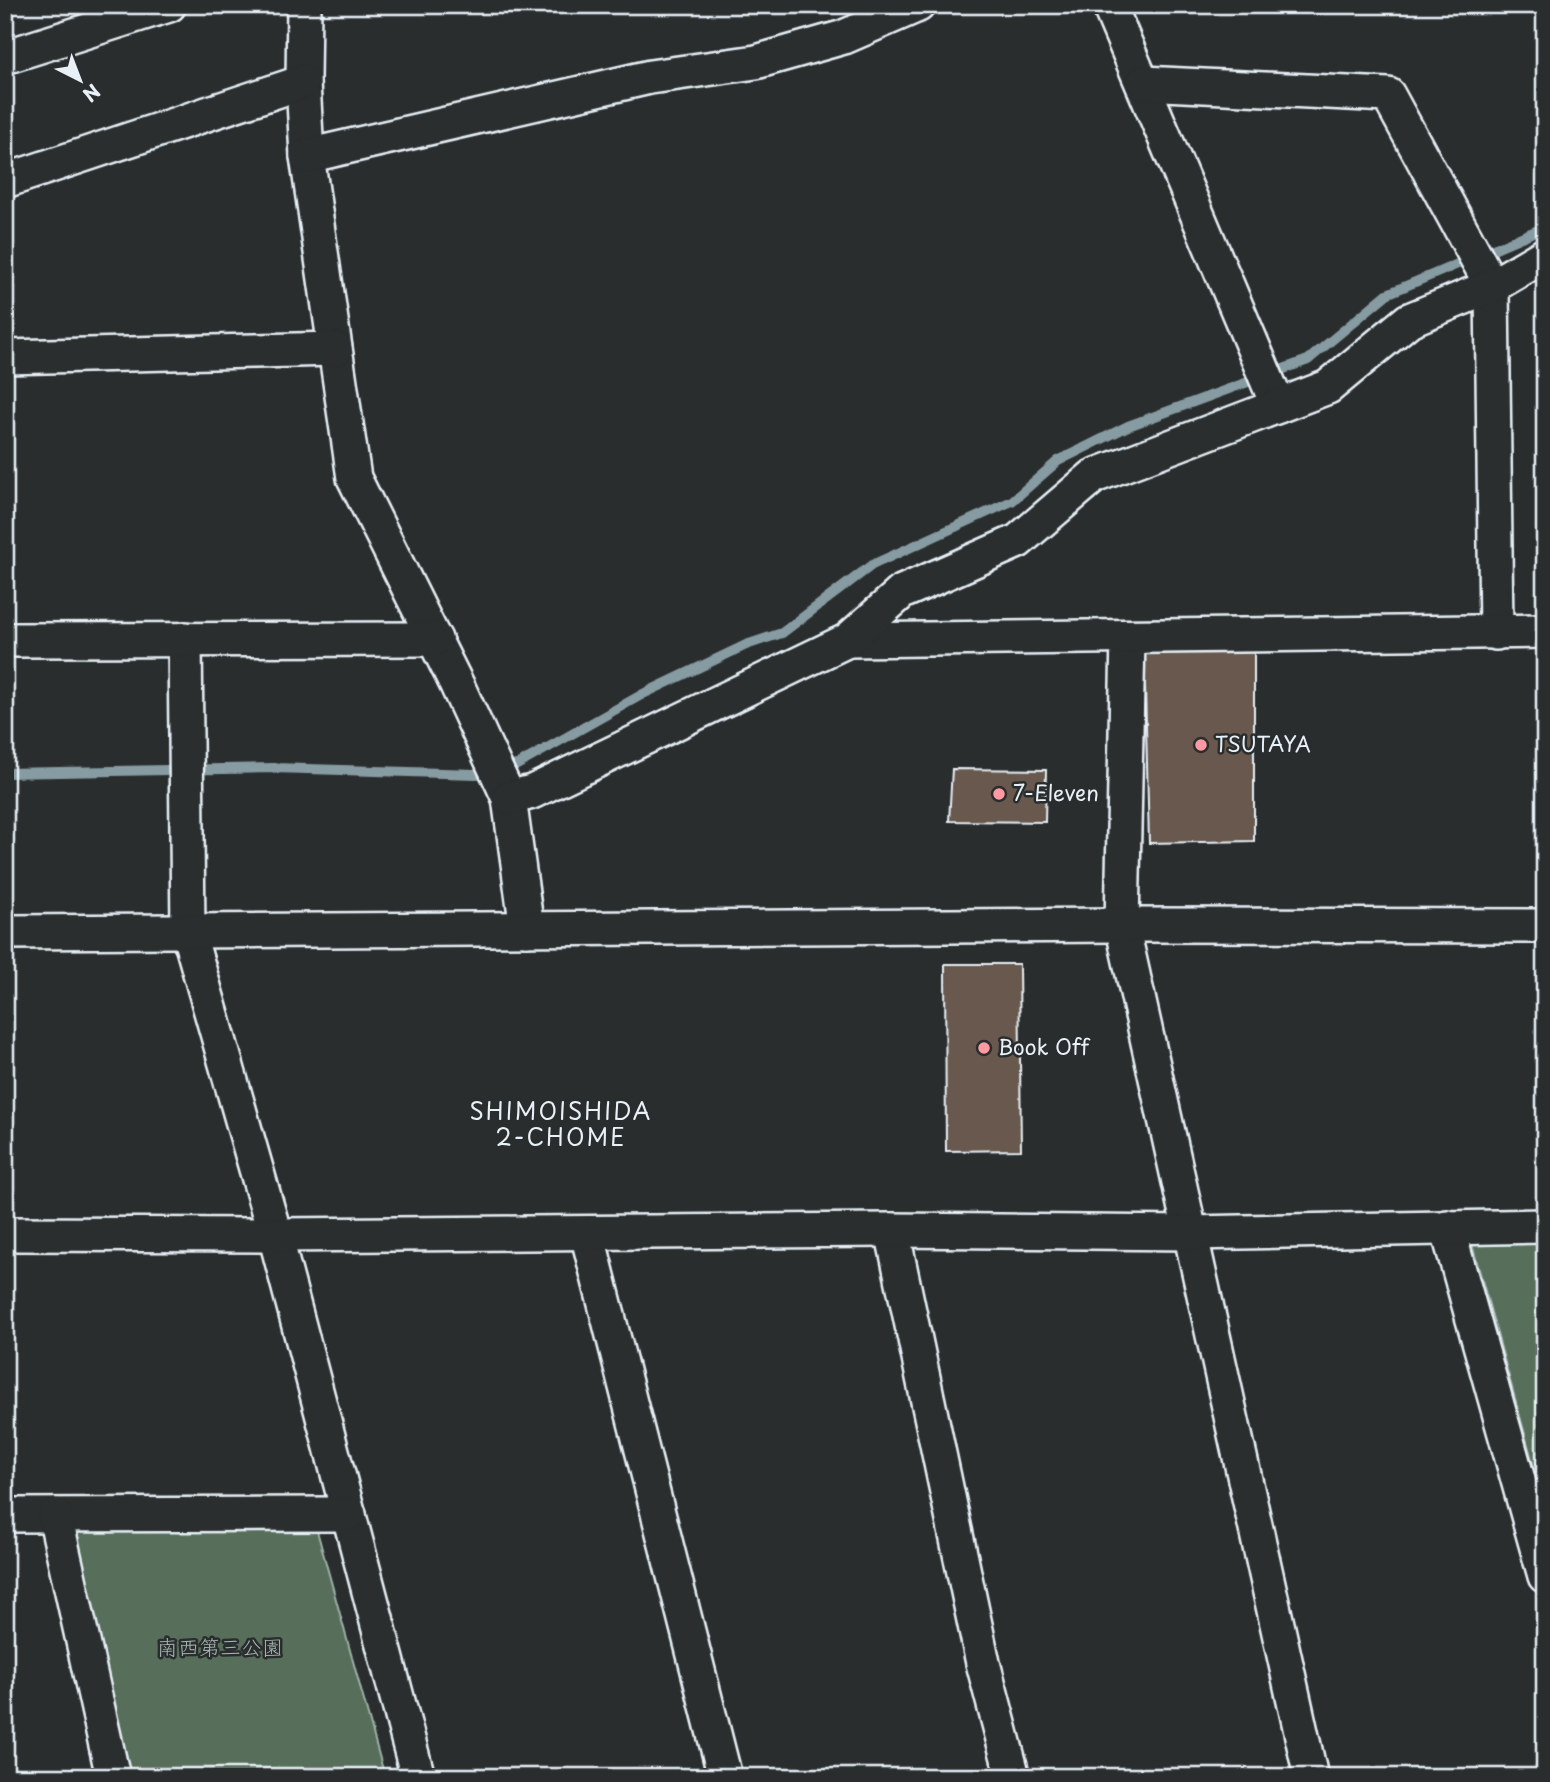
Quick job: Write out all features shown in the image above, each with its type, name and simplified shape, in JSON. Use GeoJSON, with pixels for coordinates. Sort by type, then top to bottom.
{"type":"FeatureCollection","features":[{"type":"Feature","properties":{"kind":"street"},"geometry":{"type":"LineString","coordinates":[[5,57],[169,5]]}},
{"type":"Feature","properties":{"kind":"street"},"geometry":{"type":"LineString","coordinates":[[304,5],[303,82],[307,156],[354,478],[435,639],[507,794],[527,929]]}},
{"type":"Feature","properties":{"kind":"street"},"geometry":{"type":"LineString","coordinates":[[307,156],[650,77],[756,62],[844,37],[918,5]]}},
{"type":"Feature","properties":{"kind":"street"},"geometry":{"type":"LineString","coordinates":[[1109,5],[1273,393]]}},
{"type":"Feature","properties":{"kind":"street"},"geometry":{"type":"LineString","coordinates":[[5,181],[303,82]]}},
{"type":"Feature","properties":{"kind":"street"},"geometry":{"type":"LineString","coordinates":[[1143,83],[1388,95],[1490,281],[1496,633]]}},
{"type":"Feature","properties":{"kind":"street"},"geometry":{"type":"LineString","coordinates":[[507,794],[532,792],[848,640],[902,592],[1018,541],[1094,476],[1273,393],[1328,387],[1409,320],[1545,255]]}},
{"type":"Feature","properties":{"kind":"street"},"geometry":{"type":"LineString","coordinates":[[5,356],[335,349]]}},
{"type":"Feature","properties":{"kind":"street"},"geometry":{"type":"LineString","coordinates":[[848,640],[1545,631]]}},
{"type":"Feature","properties":{"kind":"street"},"geometry":{"type":"LineString","coordinates":[[1128,636],[1122,925],[1311,1777]]}},
{"type":"Feature","properties":{"kind":"street"},"geometry":{"type":"LineString","coordinates":[[185,639],[188,931],[275,1235],[418,1777]]}},
{"type":"Feature","properties":{"kind":"street"},"geometry":{"type":"LineString","coordinates":[[5,640],[435,639]]}},
{"type":"Feature","properties":{"kind":"street"},"geometry":{"type":"LineString","coordinates":[[5,932],[1122,925],[1545,926]]}},
{"type":"Feature","properties":{"kind":"street"},"geometry":{"type":"LineString","coordinates":[[5,1234],[275,1235],[892,1230],[1190,1233],[1545,1226]]}},
{"type":"Feature","properties":{"kind":"street"},"geometry":{"type":"LineString","coordinates":[[1447,1227],[1545,1576]]}},
{"type":"Feature","properties":{"kind":"street"},"geometry":{"type":"LineString","coordinates":[[892,1230],[983,1663],[1013,1777]]}},
{"type":"Feature","properties":{"kind":"street"},"geometry":{"type":"LineString","coordinates":[[587,1233],[725,1777]]}},
{"type":"Feature","properties":{"kind":"street"},"geometry":{"type":"LineString","coordinates":[[5,1515],[349,1514]]}},
{"type":"Feature","properties":{"kind":"street"},"geometry":{"type":"LineString","coordinates":[[55,1515],[113,1777]]}},
{"type":"Feature","properties":{"kind":"green space"},"geometry":{"type":"Polygon","coordinates":[[[1545,1242],[1545,1506],[1472,1244],[1545,1242]]]}},
{"type":"Feature","properties":{"kind":"green space","name":"南西第三公園"},"geometry":{"type":"Polygon","coordinates":[[[314,1520],[385,1777],[119,1777],[65,1523],[314,1520]]]}},
{"type":"Feature","properties":{"kind":"building"},"geometry":{"type":"Polygon","coordinates":[[[1144,646],[1254,647],[1254,841],[1149,843],[1144,646]]]}},
{"type":"Feature","properties":{"kind":"building"},"geometry":{"type":"Polygon","coordinates":[[[952,769],[1046,770],[1045,822],[949,821],[952,769]]]}},
{"type":"Feature","properties":{"kind":"building"},"geometry":{"type":"Polygon","coordinates":[[[945,964],[1019,964],[1021,1150],[946,1151],[945,964]]]}},
{"type":"Feature","properties":{"kind":"waterway"},"geometry":{"type":"LineString","coordinates":[[5,773],[274,768],[476,774],[517,765],[643,694],[746,645],[782,633],[872,565],[1012,501],[1058,461],[1128,426],[1308,360],[1387,294],[1545,227]]}},
{"type":"Feature","properties":{"kind":"place","name":"TSUTAYA"},"geometry":{"type":"Point","coordinates":[1201,745]}},
{"type":"Feature","properties":{"kind":"place","name":"7-Eleven"},"geometry":{"type":"Point","coordinates":[999,794]}},
{"type":"Feature","properties":{"kind":"place","name":"Book Off"},"geometry":{"type":"Point","coordinates":[984,1048]}},
{"type":"Feature","properties":{"kind":"district","name":"SHIMOISHIDA 2-CHOME"},"geometry":{"type":"Point","coordinates":[561,1125]}}]}
